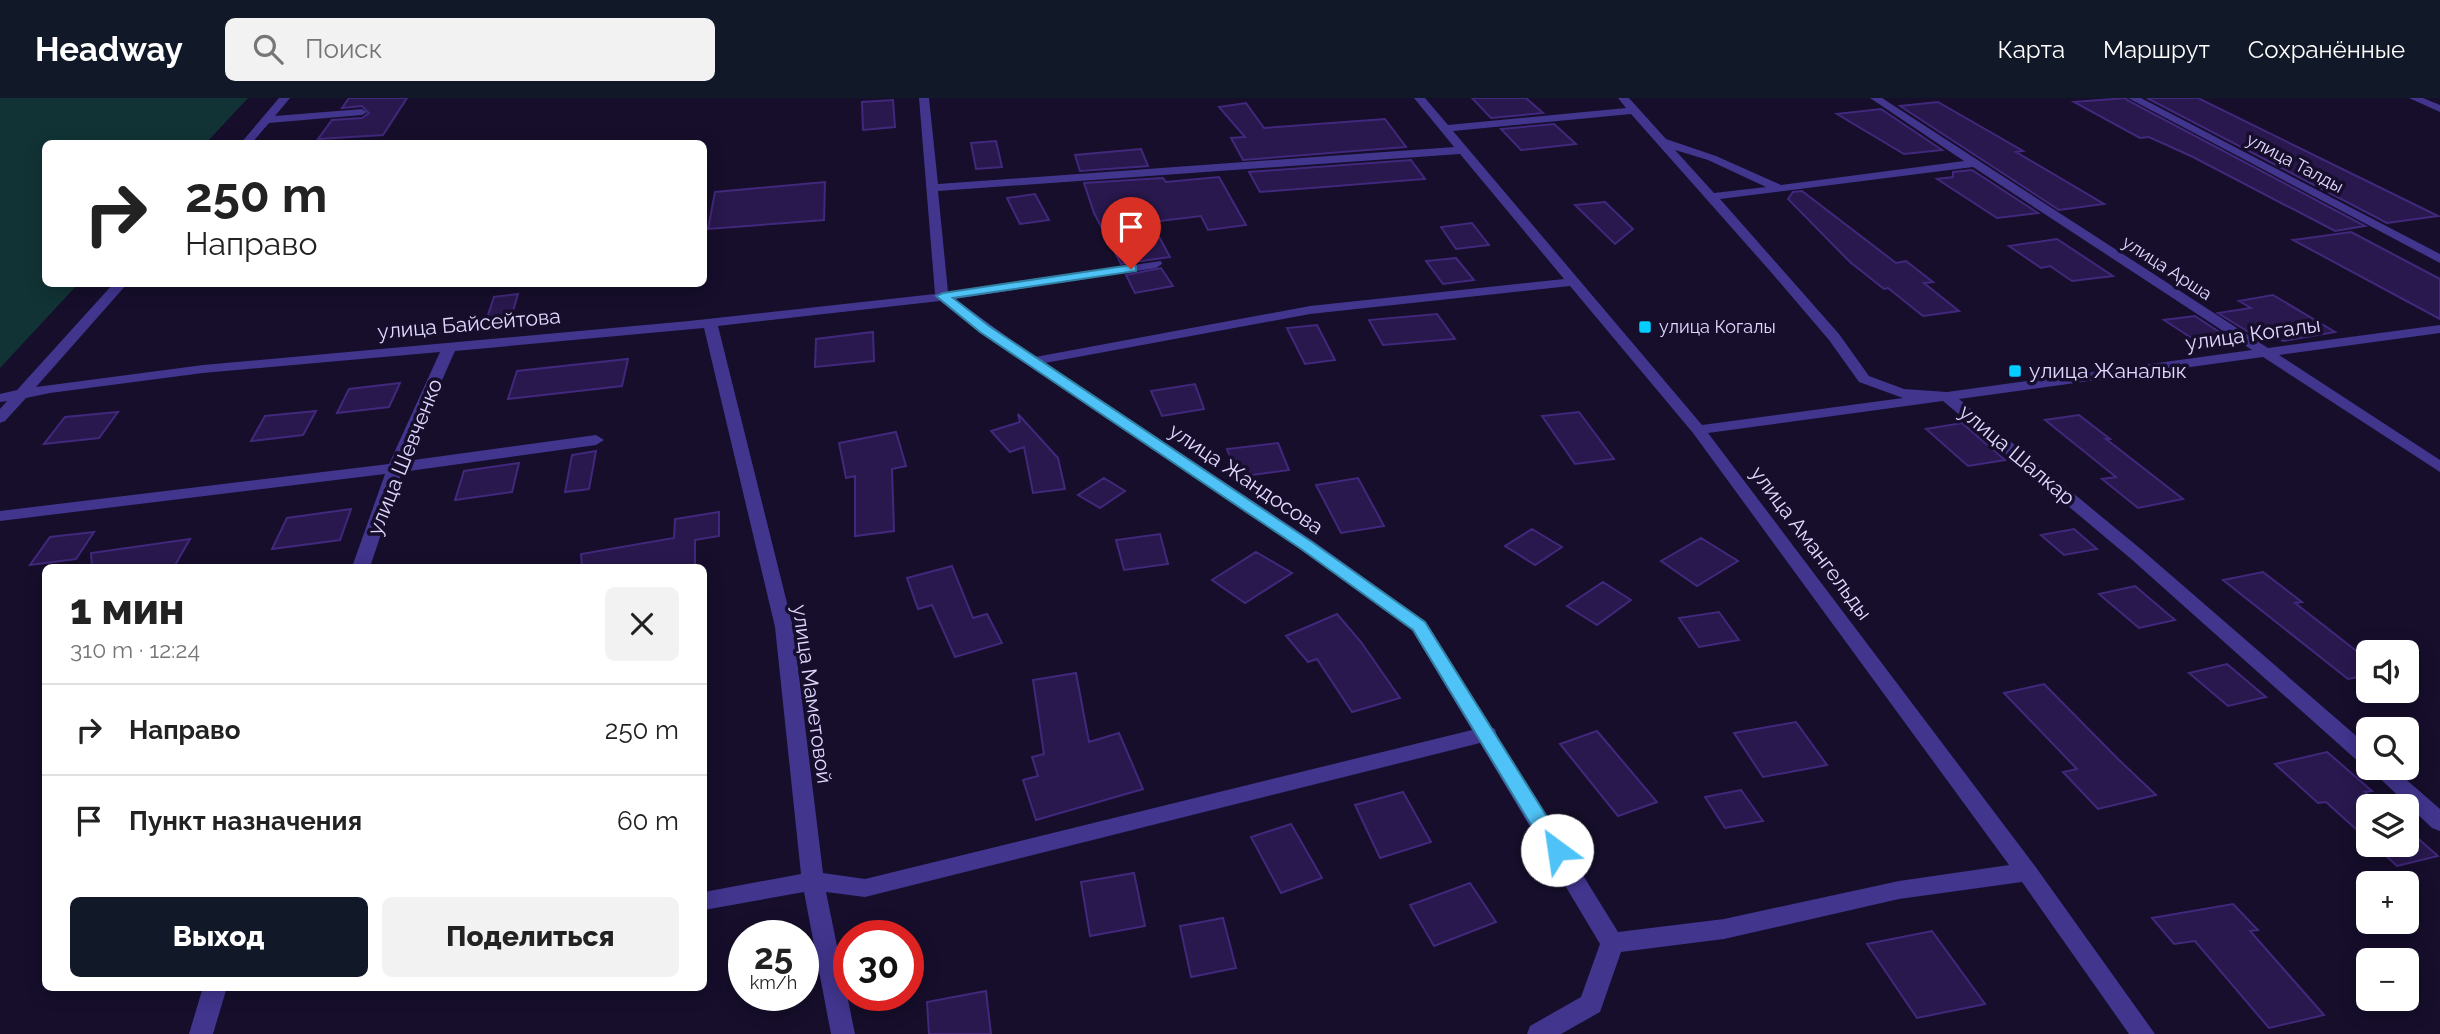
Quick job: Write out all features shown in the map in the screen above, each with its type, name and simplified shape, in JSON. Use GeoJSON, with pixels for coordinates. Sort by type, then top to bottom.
{"type":"FeatureCollection","features":[{"type":"Feature","properties":{"kind":"street"},"geometry":{"type":"LineString","coordinates":[[248,140],[285,98]]}},
{"type":"Feature","properties":{"kind":"street"},"geometry":{"type":"LineString","coordinates":[[924,98],[943,296]]}},
{"type":"Feature","properties":{"kind":"street","name":"улица Амангельды"},"geometry":{"type":"LineString","coordinates":[[1419,98],[1698,430],[2027,872],[2143,1034]]}},
{"type":"Feature","properties":{"kind":"street","name":"улица Шалкар"},"geometry":{"type":"LineString","coordinates":[[1623,98],[1834,337],[1864,379],[1902,393],[1947,396],[2136,554],[2356,747]]}},
{"type":"Feature","properties":{"kind":"street","name":"улица Арша"},"geometry":{"type":"LineString","coordinates":[[1875,98],[2440,467]]}},
{"type":"Feature","properties":{"kind":"street","name":"улица Талды"},"geometry":{"type":"LineString","coordinates":[[2133,98],[2440,259]]}},
{"type":"Feature","properties":{"kind":"street"},"geometry":{"type":"LineString","coordinates":[[2414,98],[2440,109]]}},
{"type":"Feature","properties":{"kind":"street"},"geometry":{"type":"LineString","coordinates":[[1445,129],[1634,110]]}},
{"type":"Feature","properties":{"kind":"street"},"geometry":{"type":"LineString","coordinates":[[266,120],[362,112]]}},
{"type":"Feature","properties":{"kind":"street"},"geometry":{"type":"LineString","coordinates":[[1660,141],[1712,158],[1780,189]]}},
{"type":"Feature","properties":{"kind":"street"},"geometry":{"type":"LineString","coordinates":[[932,188],[1462,150]]}},
{"type":"Feature","properties":{"kind":"street"},"geometry":{"type":"LineString","coordinates":[[1710,197],[1975,163]]}},
{"type":"Feature","properties":{"kind":"street","name":"улица Байсейтова"},"geometry":{"type":"LineString","coordinates":[[0,398],[111,378],[710,323],[943,296],[1156,264]]}},
{"type":"Feature","properties":{"kind":"street"},"geometry":{"type":"LineString","coordinates":[[1034,361],[1310,310],[1573,282]]}},
{"type":"Feature","properties":{"kind":"street"},"geometry":{"type":"LineString","coordinates":[[0,418],[117,287]]}},
{"type":"Feature","properties":{"kind":"street","name":"улица Жандосова"},"geometry":{"type":"LineString","coordinates":[[943,296],[984,329],[1307,545],[1419,626],[1488,734],[1612,943]]}},
{"type":"Feature","properties":{"kind":"street","name":"улица Маметовой"},"geometry":{"type":"LineString","coordinates":[[710,323],[784,628],[813,881],[843,1034]]}},
{"type":"Feature","properties":{"kind":"street","name":"улица Когалы"},"geometry":{"type":"LineString","coordinates":[[1698,430],[2440,329]]}},
{"type":"Feature","properties":{"kind":"street","name":"улица Шевченко"},"geometry":{"type":"LineString","coordinates":[[362,564],[396,468],[450,347]]}},
{"type":"Feature","properties":{"kind":"street"},"geometry":{"type":"LineString","coordinates":[[0,516],[396,468],[596,440]]}},
{"type":"Feature","properties":{"kind":"street"},"geometry":{"type":"LineString","coordinates":[[707,900],[813,881],[865,888],[936,873],[1488,734]]}},
{"type":"Feature","properties":{"kind":"street"},"geometry":{"type":"LineString","coordinates":[[2393,780],[2440,821]]}},
{"type":"Feature","properties":{"kind":"street"},"geometry":{"type":"LineString","coordinates":[[1539,1034],[1591,1004],[1612,943],[1724,929],[1899,890],[2027,872]]}},
{"type":"Feature","properties":{"kind":"street"},"geometry":{"type":"LineString","coordinates":[[201,1034],[214,991]]}},
{"type":"Feature","properties":{"kind":"green space"},"geometry":{"type":"Polygon","coordinates":[[[0,98],[248,98],[209,140],[42,140],[42,287],[75,287],[0,368],[0,98]]]}},
{"type":"Feature","properties":{"kind":"building"},"geometry":{"type":"Polygon","coordinates":[[[349,98],[407,98],[383,135],[318,139],[332,120],[362,118],[369,113],[362,106],[342,108],[349,98]]]}},
{"type":"Feature","properties":{"kind":"building"},"geometry":{"type":"Polygon","coordinates":[[[1472,98],[1526,98],[1543,113],[1491,118],[1472,98]]]}},
{"type":"Feature","properties":{"kind":"building"},"geometry":{"type":"Polygon","coordinates":[[[2126,98],[2365,226],[2335,231],[2193,157],[2149,137],[2140,138],[2074,102],[2126,98]]]}},
{"type":"Feature","properties":{"kind":"building"},"geometry":{"type":"Polygon","coordinates":[[[2147,98],[2198,98],[2438,216],[2387,223],[2147,98]]]}},
{"type":"Feature","properties":{"kind":"building"},"geometry":{"type":"Polygon","coordinates":[[[893,100],[895,127],[863,130],[862,102],[893,100]]]}},
{"type":"Feature","properties":{"kind":"building"},"geometry":{"type":"Polygon","coordinates":[[[1938,102],[2023,151],[2016,152],[2104,204],[2059,210],[1900,106],[1938,102]]]}},
{"type":"Feature","properties":{"kind":"building"},"geometry":{"type":"Polygon","coordinates":[[[1246,103],[1264,128],[1385,119],[1406,147],[1243,160],[1231,138],[1245,137],[1219,107],[1246,103]]]}},
{"type":"Feature","properties":{"kind":"building"},"geometry":{"type":"Polygon","coordinates":[[[1881,109],[1942,150],[1904,154],[1837,114],[1881,109]]]}},
{"type":"Feature","properties":{"kind":"building"},"geometry":{"type":"Polygon","coordinates":[[[1554,124],[1576,144],[1521,150],[1501,129],[1554,124]]]}},
{"type":"Feature","properties":{"kind":"building"},"geometry":{"type":"Polygon","coordinates":[[[996,141],[1002,167],[976,169],[971,143],[996,141]]]}},
{"type":"Feature","properties":{"kind":"building"},"geometry":{"type":"Polygon","coordinates":[[[1141,149],[1148,166],[1080,171],[1075,155],[1141,149]]]}},
{"type":"Feature","properties":{"kind":"building"},"geometry":{"type":"Polygon","coordinates":[[[1411,160],[1425,179],[1260,192],[1249,172],[1411,160]]]}},
{"type":"Feature","properties":{"kind":"building"},"geometry":{"type":"Polygon","coordinates":[[[1972,170],[2038,213],[1997,218],[1937,179],[1953,177],[1953,172],[1972,170]]]}},
{"type":"Feature","properties":{"kind":"building"},"geometry":{"type":"Polygon","coordinates":[[[1219,177],[1246,225],[1208,230],[1201,216],[1151,222],[1170,257],[1121,264],[1094,213],[1084,183],[1163,178],[1166,182],[1219,177]]]}},
{"type":"Feature","properties":{"kind":"building"},"geometry":{"type":"Polygon","coordinates":[[[825,182],[824,220],[708,229],[715,192],[825,182]]]}},
{"type":"Feature","properties":{"kind":"building"},"geometry":{"type":"Polygon","coordinates":[[[1802,191],[1896,263],[1906,261],[1933,282],[1924,283],[1959,311],[1923,316],[1888,288],[1884,289],[1850,262],[1788,199],[1793,192],[1802,191]]]}},
{"type":"Feature","properties":{"kind":"building"},"geometry":{"type":"Polygon","coordinates":[[[1035,194],[1049,220],[1020,224],[1007,198],[1035,194]]]}},
{"type":"Feature","properties":{"kind":"building"},"geometry":{"type":"Polygon","coordinates":[[[1605,202],[1633,229],[1615,244],[1575,205],[1605,202]]]}},
{"type":"Feature","properties":{"kind":"building"},"geometry":{"type":"Polygon","coordinates":[[[1472,223],[1489,245],[1456,249],[1441,227],[1472,223]]]}},
{"type":"Feature","properties":{"kind":"building"},"geometry":{"type":"Polygon","coordinates":[[[2351,232],[2440,279],[2440,319],[2293,240],[2351,232]]]}},
{"type":"Feature","properties":{"kind":"building"},"geometry":{"type":"Polygon","coordinates":[[[2057,239],[2113,276],[2072,281],[2050,266],[2041,268],[2009,246],[2057,239]]]}},
{"type":"Feature","properties":{"kind":"building"},"geometry":{"type":"Polygon","coordinates":[[[1456,258],[1474,280],[1443,284],[1426,261],[1456,258]]]}},
{"type":"Feature","properties":{"kind":"building"},"geometry":{"type":"Polygon","coordinates":[[[1161,268],[1173,286],[1135,293],[1126,275],[1161,268]]]}},
{"type":"Feature","properties":{"kind":"building"},"geometry":{"type":"Polygon","coordinates":[[[518,294],[511,318],[486,321],[494,297],[518,294]]]}},
{"type":"Feature","properties":{"kind":"building"},"geometry":{"type":"Polygon","coordinates":[[[2273,295],[2335,332],[2283,341],[2267,331],[2250,333],[2218,313],[2251,308],[2239,301],[2273,295]]]}},
{"type":"Feature","properties":{"kind":"building"},"geometry":{"type":"Polygon","coordinates":[[[1437,314],[1455,339],[1383,345],[1369,320],[1437,314]]]}},
{"type":"Feature","properties":{"kind":"building"},"geometry":{"type":"Polygon","coordinates":[[[2195,316],[2227,337],[2196,341],[2164,320],[2195,316]]]}},
{"type":"Feature","properties":{"kind":"building"},"geometry":{"type":"Polygon","coordinates":[[[1317,325],[1335,360],[1305,364],[1287,328],[1317,325]]]}},
{"type":"Feature","properties":{"kind":"building"},"geometry":{"type":"Polygon","coordinates":[[[873,332],[874,361],[815,367],[816,339],[873,332]]]}},
{"type":"Feature","properties":{"kind":"building"},"geometry":{"type":"Polygon","coordinates":[[[628,359],[622,386],[508,399],[517,371],[628,359]]]}},
{"type":"Feature","properties":{"kind":"building"},"geometry":{"type":"Polygon","coordinates":[[[400,383],[389,407],[337,413],[349,389],[400,383]]]}},
{"type":"Feature","properties":{"kind":"building"},"geometry":{"type":"Polygon","coordinates":[[[1195,384],[1204,409],[1162,416],[1151,391],[1195,384]]]}},
{"type":"Feature","properties":{"kind":"building"},"geometry":{"type":"Polygon","coordinates":[[[316,411],[303,435],[251,441],[265,416],[316,411]]]}},
{"type":"Feature","properties":{"kind":"building"},"geometry":{"type":"Polygon","coordinates":[[[118,412],[99,438],[44,444],[65,417],[118,412]]]}},
{"type":"Feature","properties":{"kind":"building"},"geometry":{"type":"Polygon","coordinates":[[[1579,412],[1614,459],[1575,464],[1542,416],[1579,412]]]}},
{"type":"Feature","properties":{"kind":"building"},"geometry":{"type":"Polygon","coordinates":[[[1018,414],[1058,458],[1065,489],[1033,493],[1024,447],[1010,452],[991,431],[1020,422],[1018,414]]]}},
{"type":"Feature","properties":{"kind":"building"},"geometry":{"type":"Polygon","coordinates":[[[2079,415],[2183,499],[2138,508],[2102,479],[2116,477],[2045,420],[2079,415]]]}},
{"type":"Feature","properties":{"kind":"building"},"geometry":{"type":"Polygon","coordinates":[[[1962,423],[2005,460],[1968,466],[1926,429],[1962,423]]]}},
{"type":"Feature","properties":{"kind":"building"},"geometry":{"type":"Polygon","coordinates":[[[896,432],[906,466],[892,469],[894,531],[855,536],[855,476],[846,478],[839,443],[896,432]]]}},
{"type":"Feature","properties":{"kind":"building"},"geometry":{"type":"Polygon","coordinates":[[[1278,443],[1289,470],[1238,477],[1227,449],[1278,443]]]}},
{"type":"Feature","properties":{"kind":"building"},"geometry":{"type":"Polygon","coordinates":[[[596,451],[589,489],[565,492],[572,455],[596,451]]]}},
{"type":"Feature","properties":{"kind":"building"},"geometry":{"type":"Polygon","coordinates":[[[519,463],[512,492],[455,500],[464,471],[519,463]]]}},
{"type":"Feature","properties":{"kind":"building"},"geometry":{"type":"Polygon","coordinates":[[[1104,478],[1125,491],[1100,508],[1078,495],[1104,478]]]}},
{"type":"Feature","properties":{"kind":"building"},"geometry":{"type":"Polygon","coordinates":[[[1358,478],[1384,526],[1341,533],[1316,485],[1358,478]]]}},
{"type":"Feature","properties":{"kind":"building"},"geometry":{"type":"Polygon","coordinates":[[[351,509],[340,540],[272,549],[287,518],[351,509]]]}},
{"type":"Feature","properties":{"kind":"building"},"geometry":{"type":"Polygon","coordinates":[[[719,512],[719,536],[695,540],[695,564],[582,564],[581,554],[674,538],[675,519],[719,512]]]}},
{"type":"Feature","properties":{"kind":"building"},"geometry":{"type":"Polygon","coordinates":[[[1532,529],[1562,547],[1535,565],[1505,546],[1532,529]]]}},
{"type":"Feature","properties":{"kind":"building"},"geometry":{"type":"Polygon","coordinates":[[[2074,529],[2097,549],[2064,555],[2041,535],[2074,529]]]}},
{"type":"Feature","properties":{"kind":"building"},"geometry":{"type":"Polygon","coordinates":[[[94,532],[76,559],[30,565],[50,537],[94,532]]]}},
{"type":"Feature","properties":{"kind":"building"},"geometry":{"type":"Polygon","coordinates":[[[1160,534],[1168,564],[1124,570],[1116,540],[1160,534]]]}},
{"type":"Feature","properties":{"kind":"building"},"geometry":{"type":"Polygon","coordinates":[[[1701,538],[1738,561],[1697,586],[1661,561],[1701,538]]]}},
{"type":"Feature","properties":{"kind":"building"},"geometry":{"type":"Polygon","coordinates":[[[190,539],[176,564],[92,564],[91,553],[190,539]]]}},
{"type":"Feature","properties":{"kind":"building"},"geometry":{"type":"Polygon","coordinates":[[[1256,552],[1292,573],[1245,603],[1212,580],[1256,552]]]}},
{"type":"Feature","properties":{"kind":"building"},"geometry":{"type":"Polygon","coordinates":[[[952,566],[973,618],[987,614],[1002,643],[955,657],[932,605],[918,609],[907,578],[952,566]]]}},
{"type":"Feature","properties":{"kind":"building"},"geometry":{"type":"Polygon","coordinates":[[[2263,572],[2302,602],[2295,603],[2356,651],[2356,677],[2348,679],[2223,580],[2263,572]]]}},
{"type":"Feature","properties":{"kind":"building"},"geometry":{"type":"Polygon","coordinates":[[[1603,582],[1631,600],[1597,625],[1567,606],[1603,582]]]}},
{"type":"Feature","properties":{"kind":"building"},"geometry":{"type":"Polygon","coordinates":[[[2135,586],[2175,620],[2139,628],[2099,594],[2135,586]]]}},
{"type":"Feature","properties":{"kind":"building"},"geometry":{"type":"Polygon","coordinates":[[[1719,612],[1739,640],[1699,647],[1679,618],[1719,612]]]}},
{"type":"Feature","properties":{"kind":"building"},"geometry":{"type":"Polygon","coordinates":[[[1337,614],[1361,642],[1400,698],[1352,712],[1317,659],[1308,662],[1286,636],[1337,614]]]}},
{"type":"Feature","properties":{"kind":"building"},"geometry":{"type":"Polygon","coordinates":[[[2227,664],[2266,697],[2228,706],[2189,673],[2227,664]]]}},
{"type":"Feature","properties":{"kind":"building"},"geometry":{"type":"Polygon","coordinates":[[[1076,673],[1089,742],[1119,733],[1143,789],[1036,820],[1023,780],[1038,776],[1032,757],[1044,754],[1033,680],[1076,673]]]}},
{"type":"Feature","properties":{"kind":"building"},"geometry":{"type":"Polygon","coordinates":[[[2044,684],[2156,795],[2098,809],[2063,772],[2077,769],[2004,693],[2044,684]]]}},
{"type":"Feature","properties":{"kind":"building"},"geometry":{"type":"Polygon","coordinates":[[[1796,722],[1827,765],[1763,777],[1734,733],[1796,722]]]}},
{"type":"Feature","properties":{"kind":"building"},"geometry":{"type":"Polygon","coordinates":[[[1597,731],[1657,802],[1618,816],[1560,744],[1597,731]]]}},
{"type":"Feature","properties":{"kind":"building"},"geometry":{"type":"Polygon","coordinates":[[[2327,752],[2356,780],[2372,791],[2356,794],[2356,829],[2326,802],[2318,803],[2275,764],[2327,752]]]}},
{"type":"Feature","properties":{"kind":"building"},"geometry":{"type":"Polygon","coordinates":[[[1741,790],[1763,821],[1725,828],[1705,797],[1741,790]]]}},
{"type":"Feature","properties":{"kind":"building"},"geometry":{"type":"Polygon","coordinates":[[[1403,792],[1431,842],[1380,858],[1355,805],[1403,792]]]}},
{"type":"Feature","properties":{"kind":"building"},"geometry":{"type":"Polygon","coordinates":[[[1291,824],[1322,878],[1281,893],[1251,837],[1291,824]]]}},
{"type":"Feature","properties":{"kind":"building"},"geometry":{"type":"Polygon","coordinates":[[[2419,839],[2438,856],[2397,866],[2387,857],[2419,857],[2419,839]]]}},
{"type":"Feature","properties":{"kind":"building"},"geometry":{"type":"Polygon","coordinates":[[[1134,873],[1145,926],[1090,936],[1081,882],[1134,873]]]}},
{"type":"Feature","properties":{"kind":"building"},"geometry":{"type":"Polygon","coordinates":[[[1470,883],[1496,922],[1434,946],[1410,905],[1470,883]]]}},
{"type":"Feature","properties":{"kind":"building"},"geometry":{"type":"Polygon","coordinates":[[[2233,904],[2258,930],[2250,931],[2324,1015],[2269,1028],[2195,941],[2174,944],[2152,918],[2233,904]]]}},
{"type":"Feature","properties":{"kind":"building"},"geometry":{"type":"Polygon","coordinates":[[[1223,918],[1236,968],[1191,977],[1180,926],[1223,918]]]}},
{"type":"Feature","properties":{"kind":"building"},"geometry":{"type":"Polygon","coordinates":[[[1932,931],[1985,1004],[1917,1018],[1867,944],[1932,931]]]}},
{"type":"Feature","properties":{"kind":"building"},"geometry":{"type":"Polygon","coordinates":[[[986,991],[991,1034],[929,1034],[927,1002],[986,991]]]}},
{"type":"Feature","properties":{"kind":"place","name":"улица Когалы"},"geometry":{"type":"Point","coordinates":[1645,327]}},
{"type":"Feature","properties":{"kind":"place","name":"улица Жаналык"},"geometry":{"type":"Point","coordinates":[2015,371]}},
{"type":"Feature","properties":{"kind":"route"},"geometry":{"type":"LineString","coordinates":[[1131,269],[943,296],[984,329],[1307,545],[1419,626],[1557,850]]}}]}
